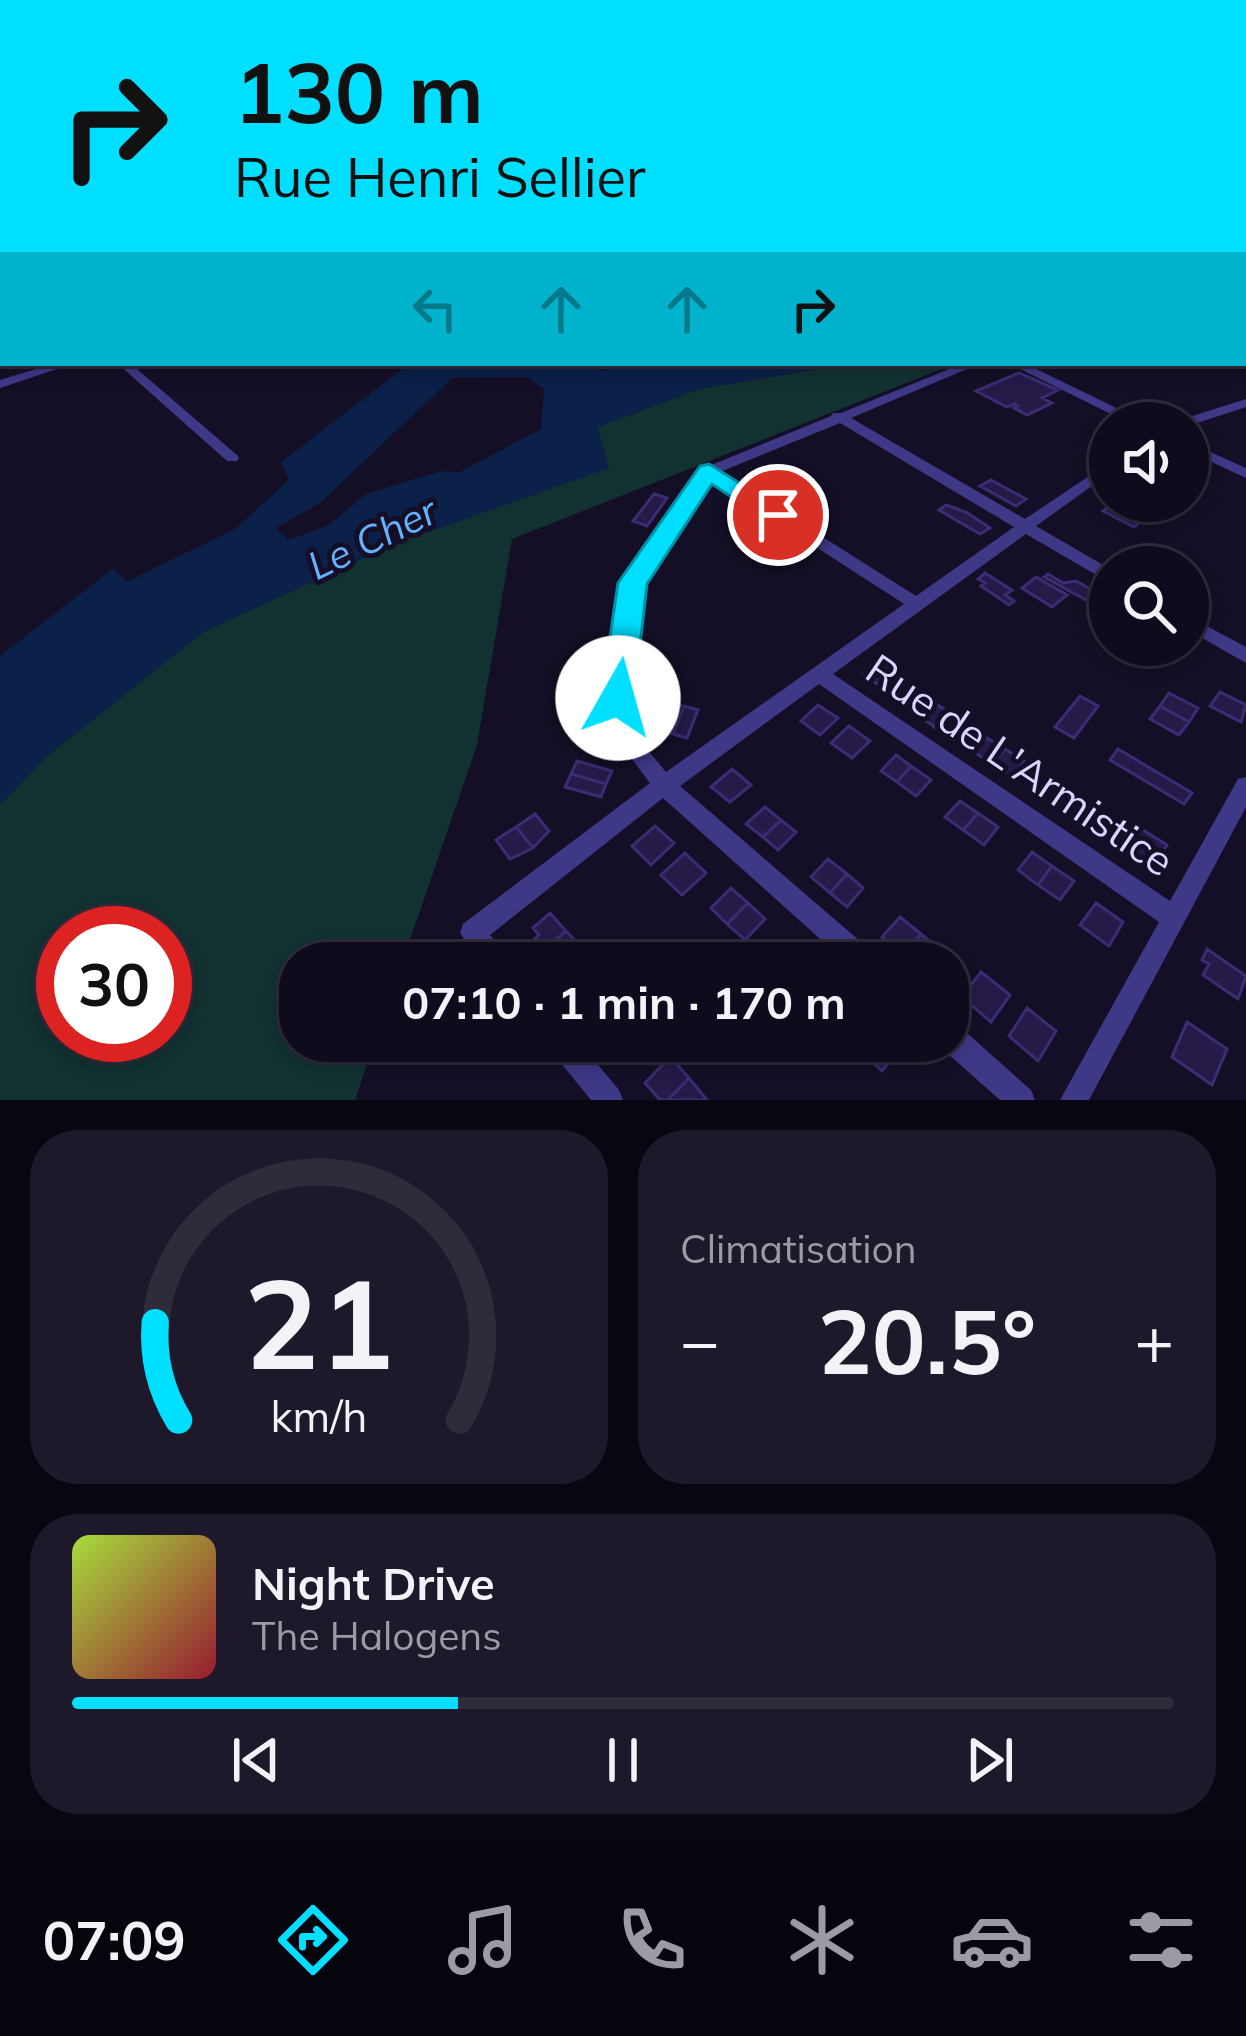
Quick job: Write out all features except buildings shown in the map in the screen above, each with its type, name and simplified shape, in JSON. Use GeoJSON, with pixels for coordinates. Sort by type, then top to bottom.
{"type":"FeatureCollection","features":[{"type":"Feature","properties":{"kind":"street"},"geometry":{"type":"LineString","coordinates":[[0,384],[59,366]]}},
{"type":"Feature","properties":{"kind":"street"},"geometry":{"type":"LineString","coordinates":[[126,366],[232,458]]}},
{"type":"Feature","properties":{"kind":"street"},"geometry":{"type":"LineString","coordinates":[[842,942],[664,784],[631,745],[618,698],[633,583],[709,471],[967,366]]}},
{"type":"Feature","properties":{"kind":"street"},"geometry":{"type":"LineString","coordinates":[[1020,366],[1096,402]]}},
{"type":"Feature","properties":{"kind":"street"},"geometry":{"type":"LineString","coordinates":[[1209,415],[1246,403]]}},
{"type":"Feature","properties":{"kind":"street"},"geometry":{"type":"LineString","coordinates":[[838,416],[1089,565]]}},
{"type":"Feature","properties":{"kind":"street"},"geometry":{"type":"LineString","coordinates":[[1209,456],[1246,474]]}},
{"type":"Feature","properties":{"kind":"street"},"geometry":{"type":"LineString","coordinates":[[709,471],[916,604]]}},
{"type":"Feature","properties":{"kind":"street"},"geometry":{"type":"LineString","coordinates":[[480,942],[472,933],[664,784],[822,676],[1089,481]]}},
{"type":"Feature","properties":{"kind":"street"},"geometry":{"type":"LineString","coordinates":[[1209,634],[1246,656]]}},
{"type":"Feature","properties":{"kind":"street","name":"Rue de L'Armistice"},"geometry":{"type":"LineString","coordinates":[[822,676],[1174,918]]}},
{"type":"Feature","properties":{"kind":"street"},"geometry":{"type":"LineString","coordinates":[[1074,1100],[1246,786]]}},
{"type":"Feature","properties":{"kind":"street"},"geometry":{"type":"LineString","coordinates":[[969,1054],[1021,1100]]}},
{"type":"Feature","properties":{"kind":"street"},"geometry":{"type":"LineString","coordinates":[[578,1062],[609,1100]]}},
{"type":"Feature","properties":{"kind":"green space"},"geometry":{"type":"Polygon","coordinates":[[[833,366],[949,366],[512,539],[477,745],[409,942],[279,942],[279,1062],[368,1062],[355,1100],[0,1100],[0,805],[45,758],[203,632],[391,545],[608,468],[597,427],[699,389],[833,366]]]}},
{"type":"Feature","properties":{"kind":"water","name":"Le Cher"},"geometry":{"type":"Polygon","coordinates":[[[604,366],[598,372],[617,366],[833,366],[699,389],[598,427],[609,468],[391,545],[203,632],[45,758],[0,805],[0,656],[114,568],[126,582],[235,529],[289,480],[281,462],[404,368],[604,366]],[[528,377],[452,378],[321,502],[276,528],[288,540],[329,525],[366,494],[442,471],[458,473],[541,429],[544,389],[528,377]]]}},
{"type":"Feature","properties":{"kind":"route"},"geometry":{"type":"LineString","coordinates":[[618,698],[633,583],[709,471],[778,515]]}}]}
